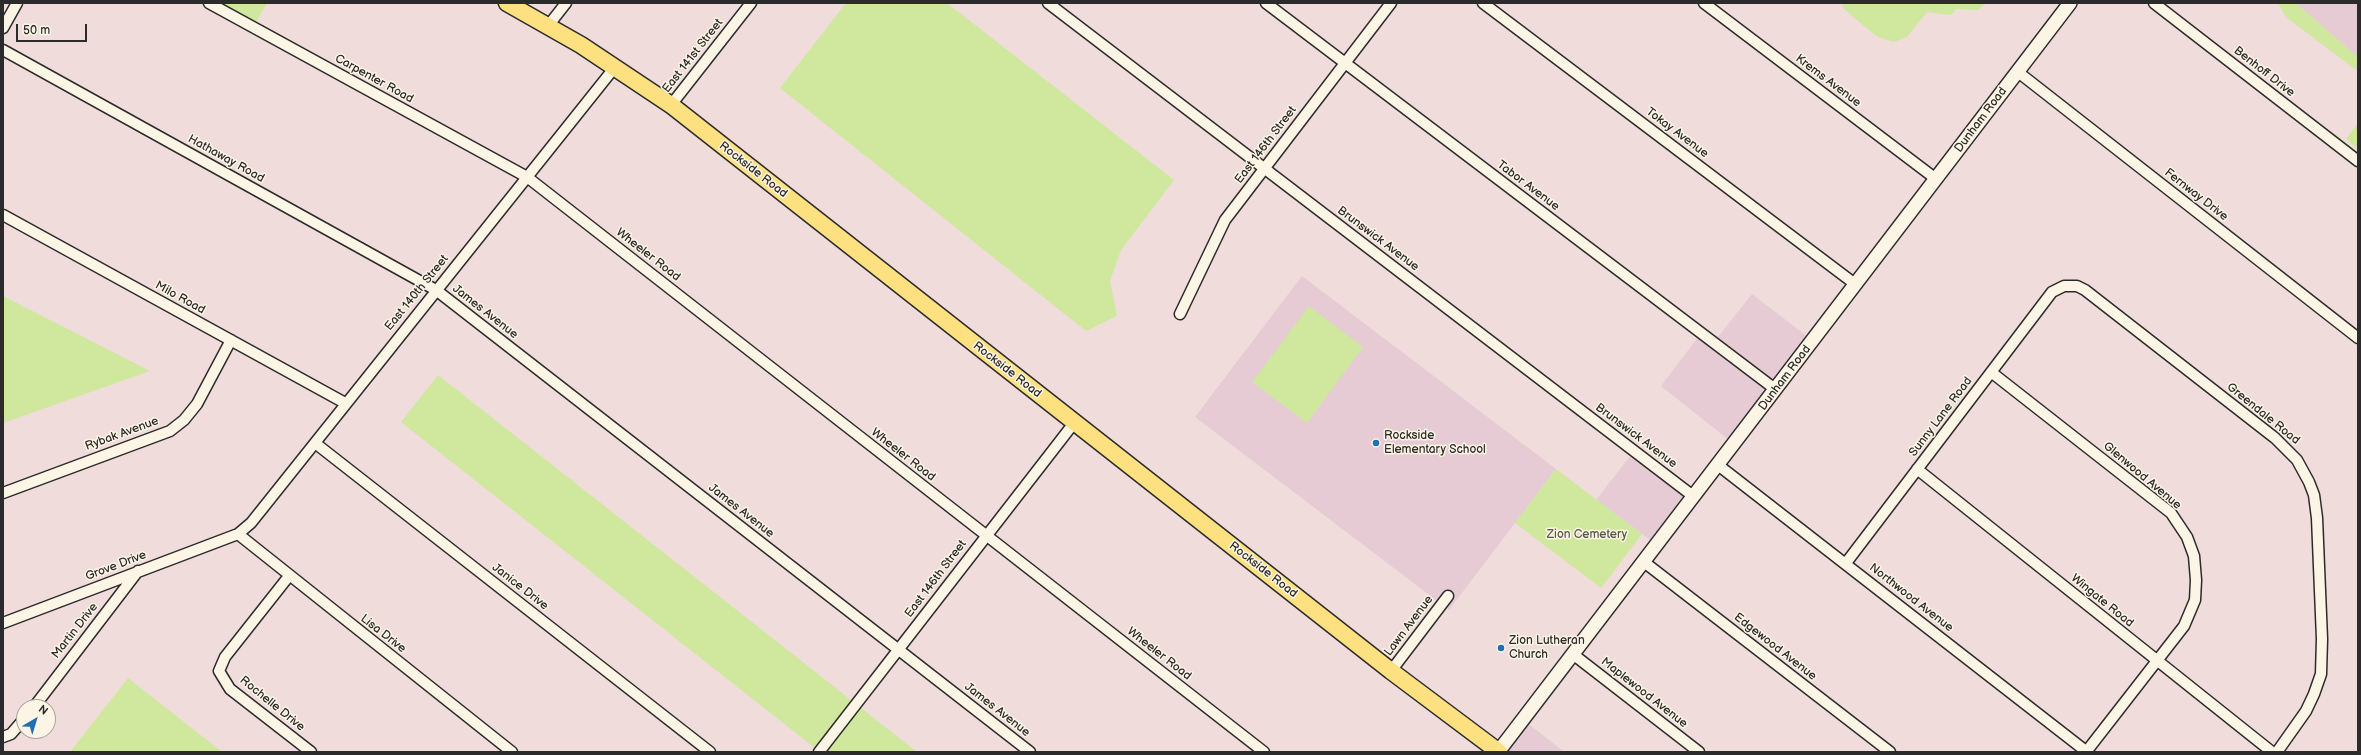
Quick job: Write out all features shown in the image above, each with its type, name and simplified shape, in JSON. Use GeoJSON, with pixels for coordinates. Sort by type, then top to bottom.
{"type":"FeatureCollection","features":[{"type":"Feature","properties":{"kind":"main road","name":"Rockside Road"},"geometry":{"type":"LineString","coordinates":[[507,3],[615,67],[671,105],[1391,671],[1499,752]]}},
{"type":"Feature","properties":{"kind":"street"},"geometry":{"type":"LineString","coordinates":[[3,28],[17,3]]}},
{"type":"Feature","properties":{"kind":"street","name":"Carpenter Road"},"geometry":{"type":"LineString","coordinates":[[209,3],[526,177]]}},
{"type":"Feature","properties":{"kind":"street"},"geometry":{"type":"LineString","coordinates":[[548,26],[566,3]]}},
{"type":"Feature","properties":{"kind":"street","name":"East 141st Street"},"geometry":{"type":"LineString","coordinates":[[671,105],[751,3]]}},
{"type":"Feature","properties":{"kind":"street","name":"Brunswick Avenue"},"geometry":{"type":"LineString","coordinates":[[1048,3],[1693,496]]}},
{"type":"Feature","properties":{"kind":"street","name":"Tabor Avenue"},"geometry":{"type":"LineString","coordinates":[[1266,3],[1776,389]]}},
{"type":"Feature","properties":{"kind":"street","name":"East 146th Street"},"geometry":{"type":"LineString","coordinates":[[1180,314],[1225,220],[1391,3]]}},
{"type":"Feature","properties":{"kind":"street","name":"Tokay Avenue"},"geometry":{"type":"LineString","coordinates":[[1483,3],[1855,284]]}},
{"type":"Feature","properties":{"kind":"street","name":"Krems Avenue"},"geometry":{"type":"LineString","coordinates":[[1704,3],[1936,179]]}},
{"type":"Feature","properties":{"kind":"street","name":"Dunham Road"},"geometry":{"type":"LineString","coordinates":[[1499,752],[1574,656],[1693,496],[2070,3]]}},
{"type":"Feature","properties":{"kind":"street","name":"Benhoff Drive"},"geometry":{"type":"LineString","coordinates":[[2154,3],[2358,162]]}},
{"type":"Feature","properties":{"kind":"street","name":"Hathaway Road"},"geometry":{"type":"LineString","coordinates":[[3,50],[436,290]]}},
{"type":"Feature","properties":{"kind":"street","name":"East 140th Street"},"geometry":{"type":"LineString","coordinates":[[238,534],[258,514],[345,403],[615,67]]}},
{"type":"Feature","properties":{"kind":"street","name":"Fernway Drive"},"geometry":{"type":"LineString","coordinates":[[2018,72],[2358,338]]}},
{"type":"Feature","properties":{"kind":"street","name":"Wheeler Road"},"geometry":{"type":"LineString","coordinates":[[526,177],[1264,752]]}},
{"type":"Feature","properties":{"kind":"street","name":"Milo Road"},"geometry":{"type":"LineString","coordinates":[[3,215],[345,403]]}},
{"type":"Feature","properties":{"kind":"street","name":"Greendale Road"},"geometry":{"type":"LineString","coordinates":[[2058,288],[2070,285],[2084,290],[2287,449],[2304,471],[2310,482],[2314,495],[2317,518],[2322,639],[2320,674],[2314,694],[2306,711],[2277,752]]}},
{"type":"Feature","properties":{"kind":"street","name":"Sunny Lane Road"},"geometry":{"type":"LineString","coordinates":[[1846,563],[2047,299],[2058,288]]}},
{"type":"Feature","properties":{"kind":"street","name":"James Avenue"},"geometry":{"type":"LineString","coordinates":[[436,290],[1030,752]]}},
{"type":"Feature","properties":{"kind":"street","name":"Rybak Avenue"},"geometry":{"type":"LineString","coordinates":[[3,493],[170,431],[184,420],[197,404],[231,340]]}},
{"type":"Feature","properties":{"kind":"street","name":"Glenwood Avenue"},"geometry":{"type":"LineString","coordinates":[[1991,372],[2171,513],[2187,537],[2194,556],[2196,580],[2195,600],[2184,626],[2086,752]]}},
{"type":"Feature","properties":{"kind":"street","name":"East 146th Street"},"geometry":{"type":"LineString","coordinates":[[819,752],[1074,423]]}},
{"type":"Feature","properties":{"kind":"street","name":"Janice Drive"},"geometry":{"type":"LineString","coordinates":[[315,443],[710,752]]}},
{"type":"Feature","properties":{"kind":"street","name":"Northwood Avenue"},"geometry":{"type":"LineString","coordinates":[[1718,465],[1846,563],[2086,752]]}},
{"type":"Feature","properties":{"kind":"street","name":"Wingate Road"},"geometry":{"type":"LineString","coordinates":[[1917,470],[2272,752]]}},
{"type":"Feature","properties":{"kind":"street","name":"Grove Drive"},"geometry":{"type":"LineString","coordinates":[[3,623],[238,534]]}},
{"type":"Feature","properties":{"kind":"street","name":"Lisa Drive"},"geometry":{"type":"LineString","coordinates":[[238,534],[512,752]]}},
{"type":"Feature","properties":{"kind":"street","name":"Edgewood Avenue"},"geometry":{"type":"LineString","coordinates":[[1644,562],[1890,752]]}},
{"type":"Feature","properties":{"kind":"street","name":"Martin Drive"},"geometry":{"type":"LineString","coordinates":[[40,699],[138,571]]}},
{"type":"Feature","properties":{"kind":"street","name":"Rochelle Drive"},"geometry":{"type":"LineString","coordinates":[[289,576],[225,657],[219,671],[230,689],[311,752]]}},
{"type":"Feature","properties":{"kind":"street","name":"Lawn Avenue"},"geometry":{"type":"LineString","coordinates":[[1391,671],[1448,596]]}},
{"type":"Feature","properties":{"kind":"street","name":"Maplewood Avenue"},"geometry":{"type":"LineString","coordinates":[[1574,656],[1699,752]]}},
{"type":"Feature","properties":{"kind":"street"},"geometry":{"type":"LineString","coordinates":[[3,737],[11,734],[16,728]]}},
{"type":"Feature","properties":{"kind":"shaded area"},"geometry":{"type":"Polygon","coordinates":[[[2278,3],[2358,3],[2358,71],[2286,17],[2278,3]]]}},
{"type":"Feature","properties":{"kind":"shaded area","name":"Rockside Elementary School"},"geometry":{"type":"Polygon","coordinates":[[[1302,276],[1556,469],[1449,610],[1195,417],[1302,276]]]}},
{"type":"Feature","properties":{"kind":"shaded area"},"geometry":{"type":"Polygon","coordinates":[[[1752,294],[1813,341],[1734,444],[1661,386],[1702,332],[1714,342],[1752,294]]]}},
{"type":"Feature","properties":{"kind":"shaded area"},"geometry":{"type":"Polygon","coordinates":[[[1634,451],[1693,496],[1657,545],[1596,500],[1634,451]]]}},
{"type":"Feature","properties":{"kind":"shaded area"},"geometry":{"type":"Polygon","coordinates":[[[1521,718],[1564,752],[1496,752],[1521,718]]]}},
{"type":"Feature","properties":{"kind":"green space"},"geometry":{"type":"Polygon","coordinates":[[[209,3],[267,3],[253,27],[209,3]]]}},
{"type":"Feature","properties":{"kind":"green space"},"geometry":{"type":"Polygon","coordinates":[[[846,3],[947,3],[1174,180],[1121,250],[1110,281],[1117,316],[1086,331],[780,88],[846,3]]]}},
{"type":"Feature","properties":{"kind":"green space"},"geometry":{"type":"Polygon","coordinates":[[[1841,3],[1986,3],[1978,10],[1956,9],[1951,15],[1927,12],[1907,37],[1894,42],[1878,37],[1844,9],[1841,3]]]}},
{"type":"Feature","properties":{"kind":"green space"},"geometry":{"type":"Polygon","coordinates":[[[2278,3],[2296,3],[2358,57],[2356,70],[2286,17],[2278,3]]]}},
{"type":"Feature","properties":{"kind":"green space"},"geometry":{"type":"Polygon","coordinates":[[[2358,123],[2358,149],[2346,139],[2358,123]]]}},
{"type":"Feature","properties":{"kind":"green space"},"geometry":{"type":"Polygon","coordinates":[[[2335,134],[2358,152],[2358,155],[2334,136],[2335,134]]]}},
{"type":"Feature","properties":{"kind":"green space"},"geometry":{"type":"Polygon","coordinates":[[[3,296],[150,371],[3,423],[3,296]]]}},
{"type":"Feature","properties":{"kind":"green space"},"geometry":{"type":"Polygon","coordinates":[[[1309,306],[1363,347],[1307,423],[1252,382],[1309,306]]]}},
{"type":"Feature","properties":{"kind":"green space"},"geometry":{"type":"Polygon","coordinates":[[[438,375],[917,752],[820,752],[401,422],[438,375]]]}},
{"type":"Feature","properties":{"kind":"green space","name":"Zion Cemetery"},"geometry":{"type":"Polygon","coordinates":[[[1556,469],[1642,534],[1601,588],[1515,523],[1556,469]]]}},
{"type":"Feature","properties":{"kind":"green space"},"geometry":{"type":"Polygon","coordinates":[[[128,678],[222,752],[70,752],[128,678]]]}},
{"type":"Feature","properties":{"kind":"place","name":"Rockside Elementary School"},"geometry":{"type":"Point","coordinates":[1376,443]}},
{"type":"Feature","properties":{"kind":"place","name":"Zion Lutheran Church"},"geometry":{"type":"Point","coordinates":[1501,648]}}]}
